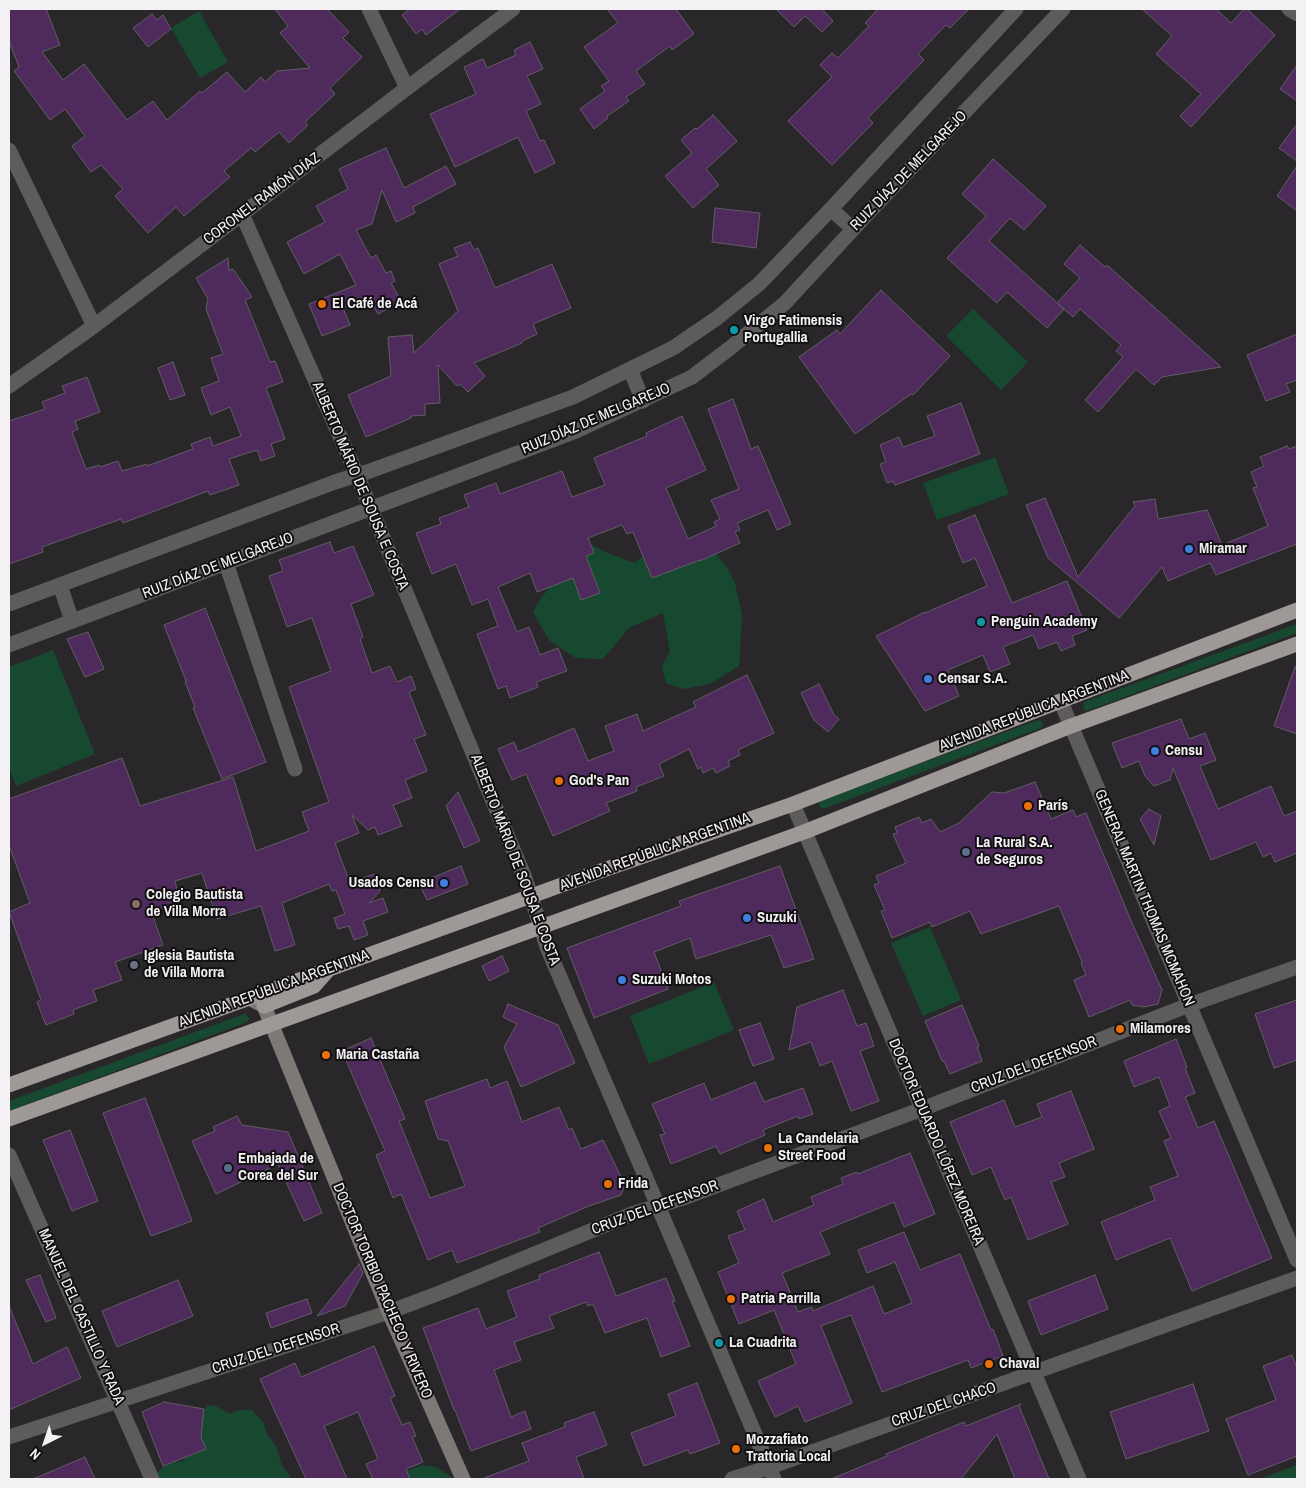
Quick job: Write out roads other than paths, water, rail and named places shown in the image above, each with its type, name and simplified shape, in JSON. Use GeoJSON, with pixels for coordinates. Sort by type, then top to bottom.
{"type":"FeatureCollection","features":[{"type":"Feature","properties":{"kind":"highway","name":"AVENIDA REPÚBLICA ARGENTINA"},"geometry":{"type":"LineString","coordinates":[[9,1085],[592,874],[792,804],[1297,610]]}},
{"type":"Feature","properties":{"kind":"highway","name":"AVENIDA REPÚBLICA ARGENTINA"},"geometry":{"type":"LineString","coordinates":[[9,1119],[804,832],[1071,726],[1297,644]]}},
{"type":"Feature","properties":{"kind":"highway"},"geometry":{"type":"LineString","coordinates":[[264,1006],[314,986],[329,969]]}},
{"type":"Feature","properties":{"kind":"main road"},"geometry":{"type":"LineString","coordinates":[[249,998],[264,1006]]}},
{"type":"Feature","properties":{"kind":"main road","name":"DOCTOR TORIBIO PACHECO Y RIVERO"},"geometry":{"type":"LineString","coordinates":[[264,1006],[389,1312],[462,1479]]}},
{"type":"Feature","properties":{"kind":"street"},"geometry":{"type":"LineString","coordinates":[[369,9],[407,88]]}},
{"type":"Feature","properties":{"kind":"street","name":"CORONEL RAMÓN DÍAZ"},"geometry":{"type":"LineString","coordinates":[[9,386],[94,326],[513,9]]}},
{"type":"Feature","properties":{"kind":"street","name":"RUIZ DÍAZ DE MELGAREJO"},"geometry":{"type":"LineString","coordinates":[[9,604],[573,397],[674,348],[717,318],[759,284],[1016,9]]}},
{"type":"Feature","properties":{"kind":"street","name":"RUIZ DÍAZ DE MELGAREJO"},"geometry":{"type":"LineString","coordinates":[[9,645],[576,431],[643,401],[692,376],[785,303],[1063,9]]}},
{"type":"Feature","properties":{"kind":"street"},"geometry":{"type":"LineString","coordinates":[[1289,9],[1297,14]]}},
{"type":"Feature","properties":{"kind":"street"},"geometry":{"type":"LineString","coordinates":[[9,150],[94,326]]}},
{"type":"Feature","properties":{"kind":"street"},"geometry":{"type":"LineString","coordinates":[[831,209],[853,229]]}},
{"type":"Feature","properties":{"kind":"street","name":"ALBERTO MÁRIO DE SOUSA E COSTA"},"geometry":{"type":"LineString","coordinates":[[242,214],[357,475],[532,897],[547,947],[772,1473]]}},
{"type":"Feature","properties":{"kind":"street"},"geometry":{"type":"LineString","coordinates":[[630,369],[643,401]]}},
{"type":"Feature","properties":{"kind":"street"},"geometry":{"type":"LineString","coordinates":[[226,563],[295,769]]}},
{"type":"Feature","properties":{"kind":"street"},"geometry":{"type":"LineString","coordinates":[[60,585],[72,621]]}},
{"type":"Feature","properties":{"kind":"street","name":"GENERAL MARTIN THOMAS MCMAHON"},"geometry":{"type":"LineString","coordinates":[[1061,702],[1297,1260]]}},
{"type":"Feature","properties":{"kind":"street","name":"DOCTOR EDUARDO LÓPEZ MOREIRA"},"geometry":{"type":"LineString","coordinates":[[792,804],[1079,1479]]}},
{"type":"Feature","properties":{"kind":"street","name":"CRUZ DEL DEFENSOR"},"geometry":{"type":"LineString","coordinates":[[9,1438],[389,1312],[632,1214],[922,1109],[1189,1005],[1297,967]]}},
{"type":"Feature","properties":{"kind":"street","name":"MANUEL DEL CASTILLO Y RADA"},"geometry":{"type":"LineString","coordinates":[[9,1155],[152,1479]]}},
{"type":"Feature","properties":{"kind":"street","name":"CRUZ DEL CHACO"},"geometry":{"type":"LineString","coordinates":[[732,1479],[772,1473],[1034,1373],[1297,1278]]}},
{"type":"Feature","properties":{"kind":"place","name":"El Café de Acá"},"geometry":{"type":"Point","coordinates":[322,304]}},
{"type":"Feature","properties":{"kind":"place","name":"Virgo Fatimensis Portugallia"},"geometry":{"type":"Point","coordinates":[734,330]}},
{"type":"Feature","properties":{"kind":"place","name":"Miramar"},"geometry":{"type":"Point","coordinates":[1189,549]}},
{"type":"Feature","properties":{"kind":"place","name":"Penguin Academy"},"geometry":{"type":"Point","coordinates":[981,622]}},
{"type":"Feature","properties":{"kind":"place","name":"Censar S.A."},"geometry":{"type":"Point","coordinates":[928,679]}},
{"type":"Feature","properties":{"kind":"place","name":"Censu"},"geometry":{"type":"Point","coordinates":[1155,751]}},
{"type":"Feature","properties":{"kind":"place","name":"God's Pan"},"geometry":{"type":"Point","coordinates":[559,781]}},
{"type":"Feature","properties":{"kind":"place","name":"París"},"geometry":{"type":"Point","coordinates":[1028,806]}},
{"type":"Feature","properties":{"kind":"place","name":"La Rural S.A. de Seguros"},"geometry":{"type":"Point","coordinates":[966,852]}},
{"type":"Feature","properties":{"kind":"place","name":"Usados Censu"},"geometry":{"type":"Point","coordinates":[444,883]}},
{"type":"Feature","properties":{"kind":"place","name":"Colegio Bautista de Villa Morra"},"geometry":{"type":"Point","coordinates":[136,904]}},
{"type":"Feature","properties":{"kind":"place","name":"Suzuki"},"geometry":{"type":"Point","coordinates":[747,918]}},
{"type":"Feature","properties":{"kind":"place","name":"Iglesia Bautista de Villa Morra"},"geometry":{"type":"Point","coordinates":[134,965]}},
{"type":"Feature","properties":{"kind":"place","name":"Suzuki Motos"},"geometry":{"type":"Point","coordinates":[622,980]}},
{"type":"Feature","properties":{"kind":"place","name":"Milamores"},"geometry":{"type":"Point","coordinates":[1120,1029]}},
{"type":"Feature","properties":{"kind":"place","name":"Maria Castaña"},"geometry":{"type":"Point","coordinates":[326,1055]}},
{"type":"Feature","properties":{"kind":"place","name":"La Candelaria Street Food"},"geometry":{"type":"Point","coordinates":[768,1148]}},
{"type":"Feature","properties":{"kind":"place","name":"Embajada de Corea del Sur"},"geometry":{"type":"Point","coordinates":[228,1168]}},
{"type":"Feature","properties":{"kind":"place","name":"Frida"},"geometry":{"type":"Point","coordinates":[608,1184]}},
{"type":"Feature","properties":{"kind":"place","name":"Patria Parrilla"},"geometry":{"type":"Point","coordinates":[731,1299]}},
{"type":"Feature","properties":{"kind":"place","name":"La Cuadrita"},"geometry":{"type":"Point","coordinates":[719,1343]}},
{"type":"Feature","properties":{"kind":"place","name":"Chaval"},"geometry":{"type":"Point","coordinates":[989,1364]}},
{"type":"Feature","properties":{"kind":"place","name":"Mozzafiato Trattoria Local"},"geometry":{"type":"Point","coordinates":[736,1449]}}]}
